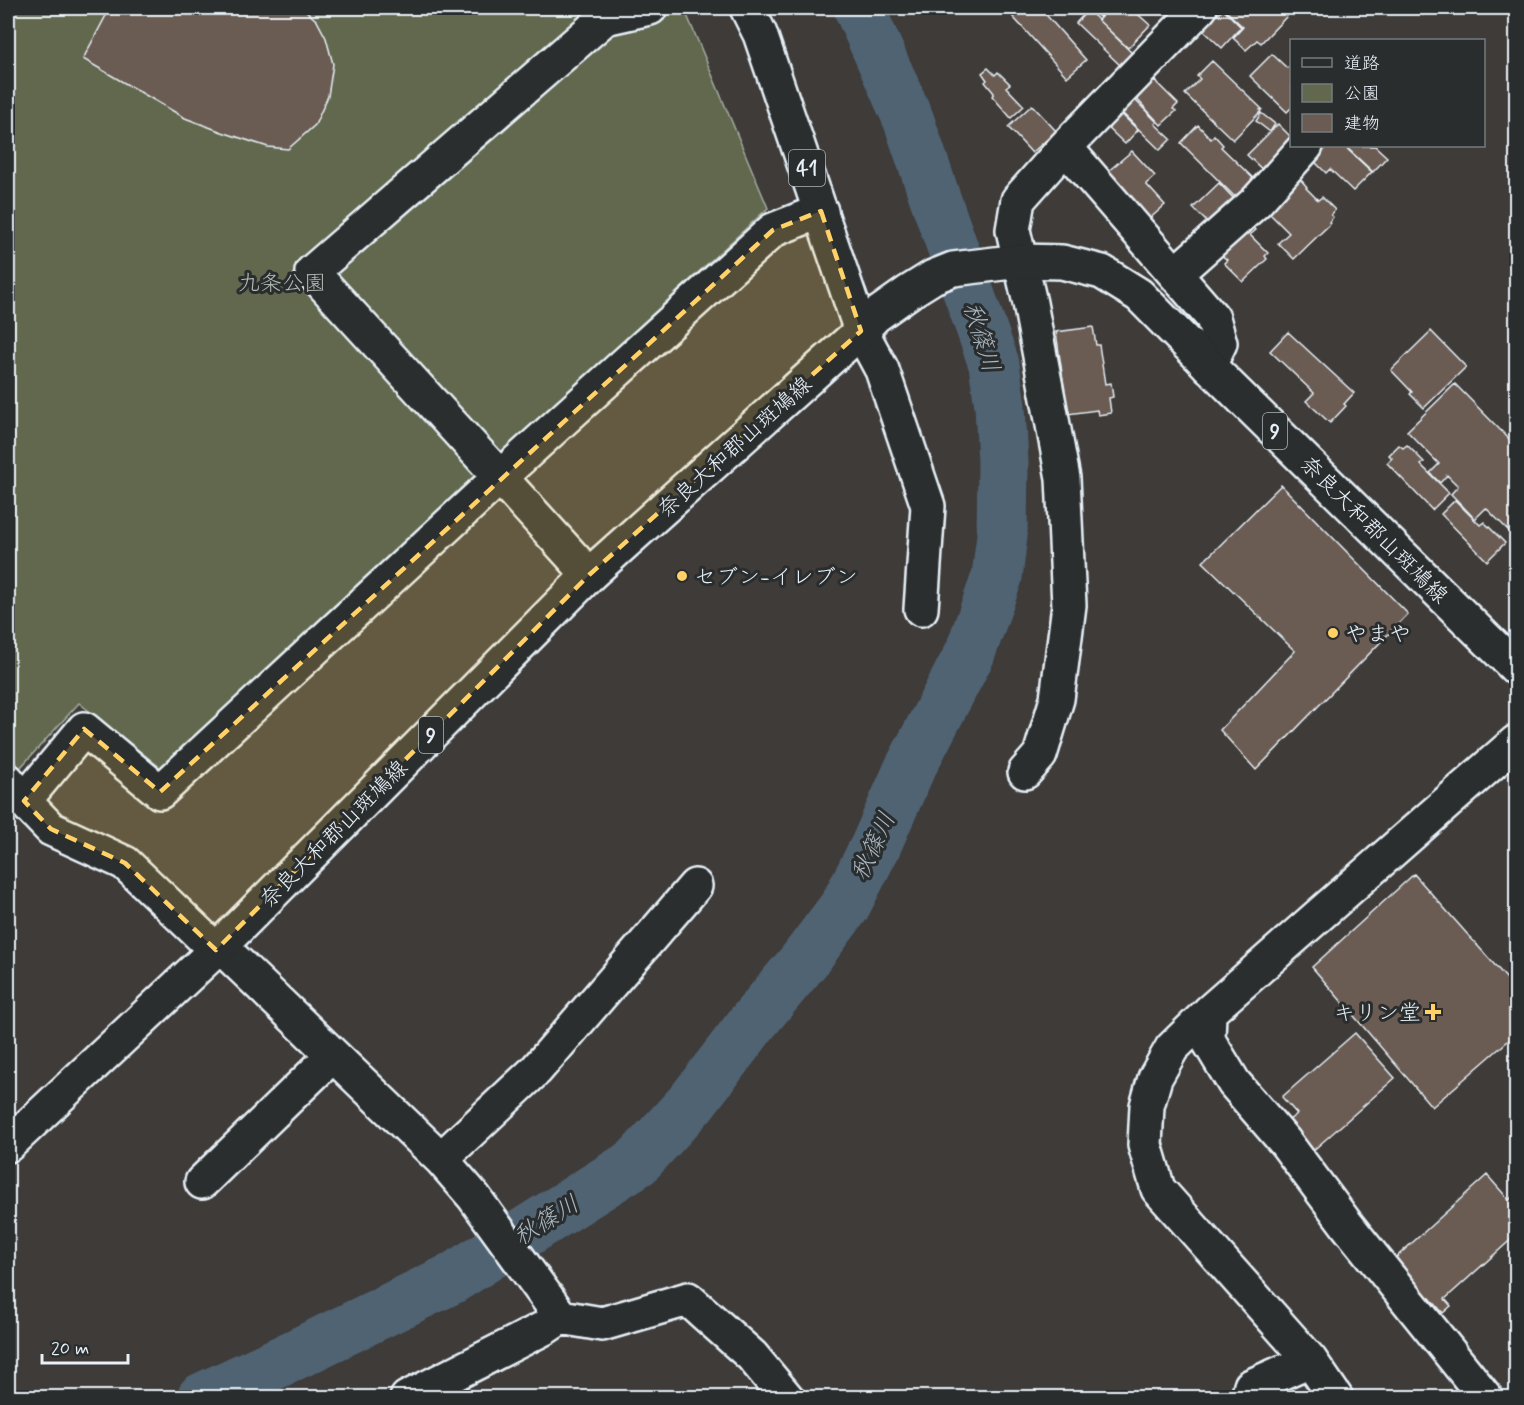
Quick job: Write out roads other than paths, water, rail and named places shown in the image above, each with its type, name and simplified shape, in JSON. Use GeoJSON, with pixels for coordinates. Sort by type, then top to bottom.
{"type":"FeatureCollection","features":[{"type":"Feature","properties":{"kind":"street"},"geometry":{"type":"LineString","coordinates":[[590,576],[312,272],[605,18],[650,8]]}},
{"type":"Feature","properties":{"kind":"street","name":"41"},"geometry":{"type":"LineString","coordinates":[[747,8],[760,34],[821,211],[868,324]]}},
{"type":"Feature","properties":{"kind":"street"},"geometry":{"type":"LineString","coordinates":[[1025,772],[1040,755],[1057,699],[1069,605],[1063,478],[1030,303],[1011,262],[1018,200],[1065,147],[1200,8]]}},
{"type":"Feature","properties":{"kind":"street"},"geometry":{"type":"LineString","coordinates":[[1065,147],[1213,318],[1220,344],[1209,366]]}},
{"type":"Feature","properties":{"kind":"street"},"geometry":{"type":"LineString","coordinates":[[1175,274],[1256,202],[1305,147]]}},
{"type":"Feature","properties":{"kind":"street"},"geometry":{"type":"LineString","coordinates":[[787,1398],[752,1356],[688,1299],[602,1324],[554,1308],[474,1197],[441,1159],[333,1055],[125,863],[51,829],[16,791],[84,729],[160,792],[500,477],[773,230],[821,211]]}},
{"type":"Feature","properties":{"kind":"street","name":"奈良大和郡山斑鳩線"},"geometry":{"type":"LineString","coordinates":[[8,1145],[218,948],[590,576],[868,324],[933,277],[953,269],[1011,262],[1062,262],[1102,272],[1139,296],[1516,668]]}},
{"type":"Feature","properties":{"kind":"street"},"geometry":{"type":"LineString","coordinates":[[868,324],[928,506],[921,609]]}},
{"type":"Feature","properties":{"kind":"street"},"geometry":{"type":"LineString","coordinates":[[1336,1398],[1310,1360],[1158,1189],[1145,1145],[1147,1106],[1155,1078],[1172,1048],[1209,1012],[1516,742]]}},
{"type":"Feature","properties":{"kind":"street"},"geometry":{"type":"LineString","coordinates":[[441,1159],[536,1070],[695,886]]}},
{"type":"Feature","properties":{"kind":"street"},"geometry":{"type":"LineString","coordinates":[[1209,1012],[1208,1040],[1233,1083],[1285,1142],[1347,1225],[1486,1398]]}},
{"type":"Feature","properties":{"kind":"street"},"geometry":{"type":"LineString","coordinates":[[202,1182],[333,1055]]}},
{"type":"Feature","properties":{"kind":"street"},"geometry":{"type":"LineString","coordinates":[[407,1398],[546,1327],[554,1308]]}},
{"type":"Feature","properties":{"kind":"street"},"geometry":{"type":"LineString","coordinates":[[1248,1398],[1251,1386],[1310,1360]]}},
{"type":"Feature","properties":{"kind":"waterway","name":"秋篠川"},"geometry":{"type":"LineString","coordinates":[[202,1398],[453,1278],[637,1162],[691,1103],[845,906],[875,847],[909,770],[970,653],[997,577],[1002,535],[1003,462],[1000,406],[994,364],[909,121],[859,8]]}},
{"type":"Feature","properties":{"kind":"place","name":"セブン-イレブン"},"geometry":{"type":"Point","coordinates":[682,576]}},
{"type":"Feature","properties":{"kind":"place","name":"やまや"},"geometry":{"type":"Point","coordinates":[1333,633]}},
{"type":"Feature","properties":{"kind":"place","name":"キリン堂"},"geometry":{"type":"Point","coordinates":[1433,1012]}},
{"type":"Feature","properties":{"kind":"park label","name":"九条公園"},"geometry":{"type":"Point","coordinates":[282,282]}}]}
